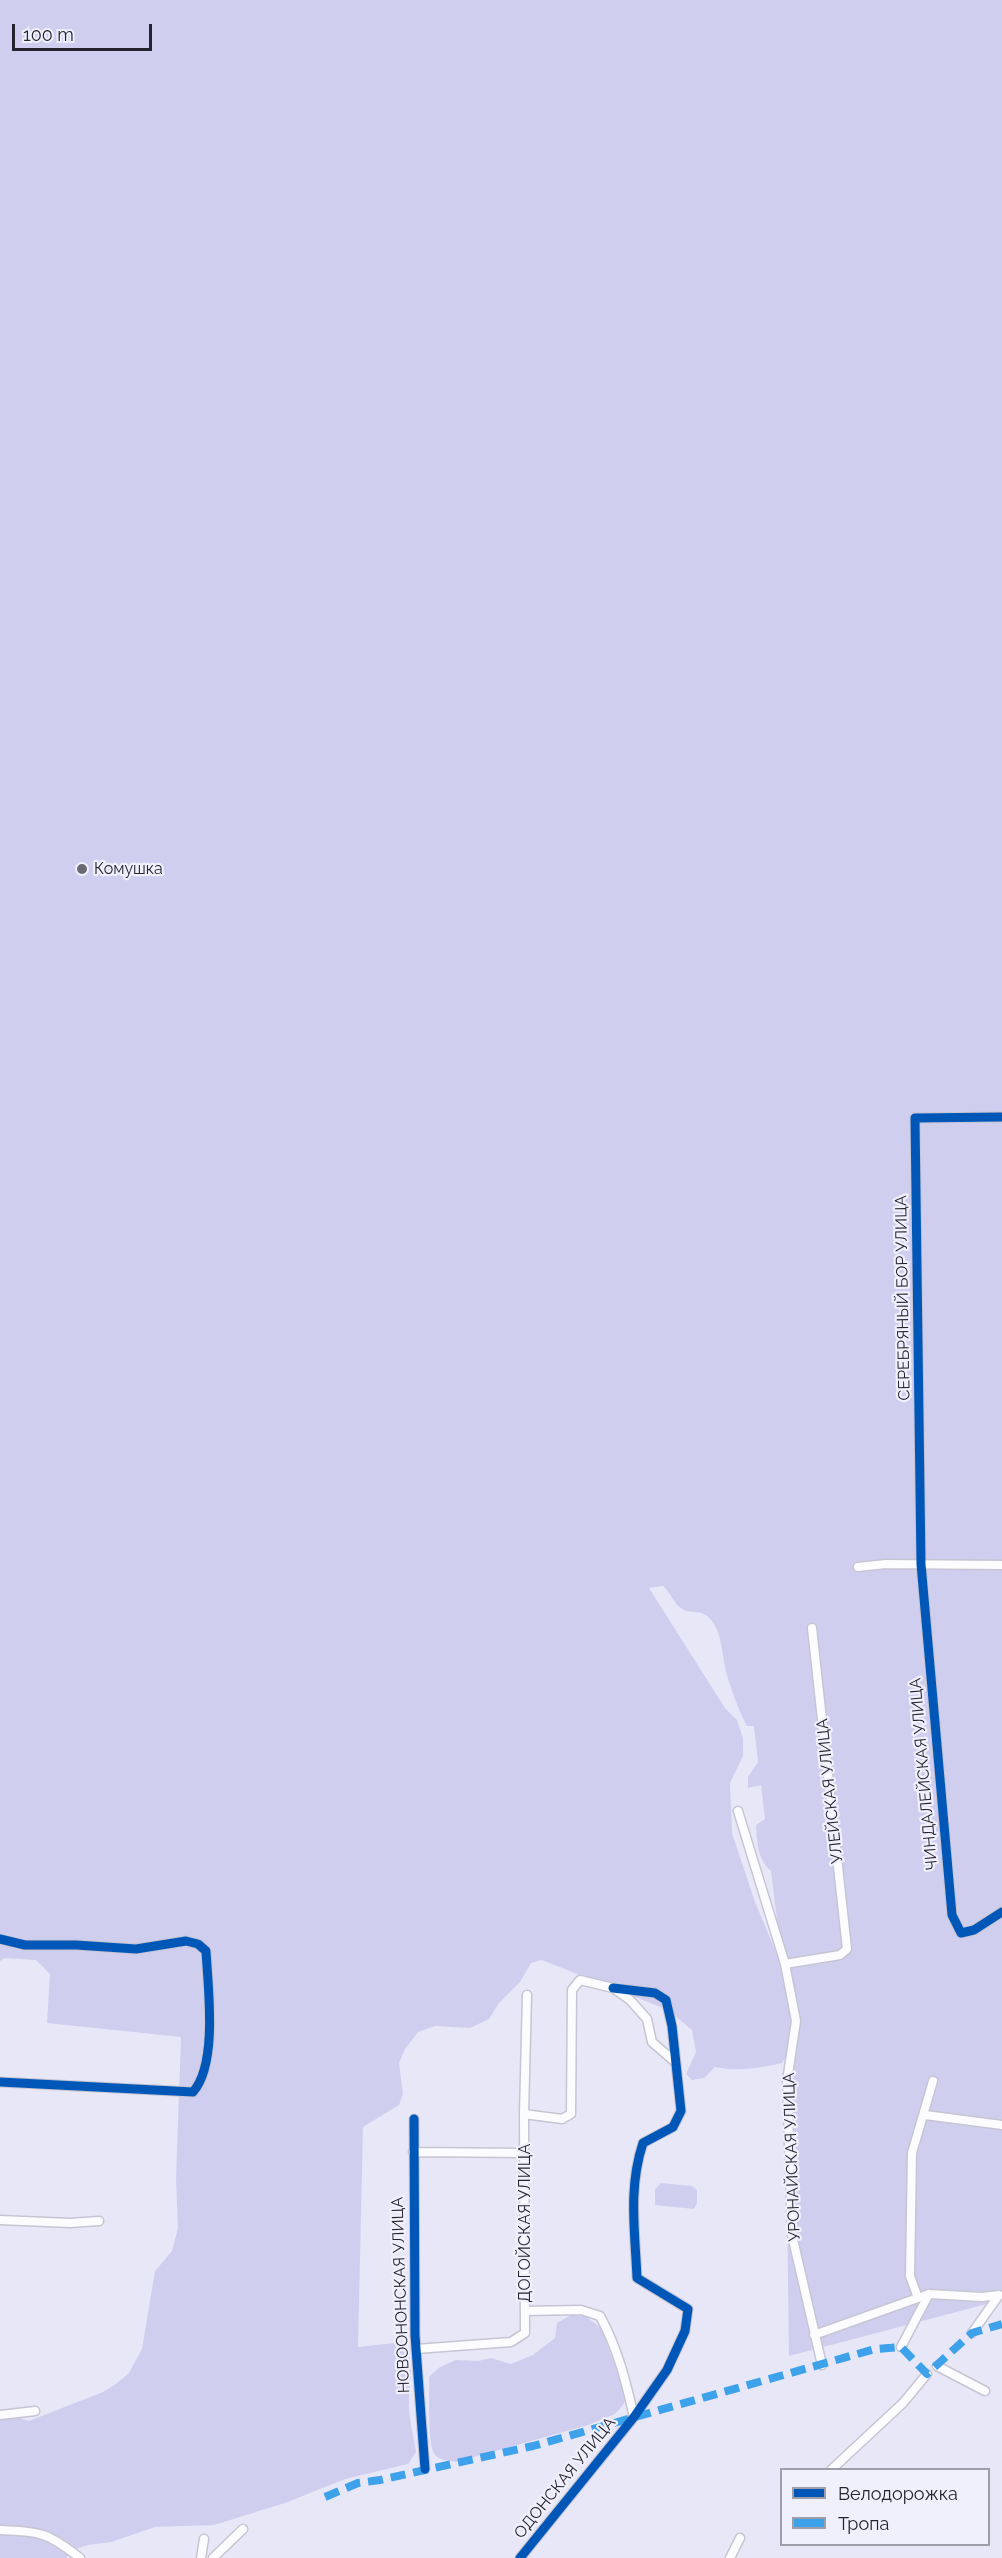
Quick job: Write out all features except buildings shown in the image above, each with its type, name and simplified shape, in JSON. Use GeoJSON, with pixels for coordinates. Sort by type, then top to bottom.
{"type":"FeatureCollection","features":[{"type":"Feature","properties":{"kind":"street","name":"СЕРЕБРЯНЫЙ БОР УЛИЦА"},"geometry":{"type":"LineString","coordinates":[[921,1564],[915,1118],[1002,1117]]}},
{"type":"Feature","properties":{"kind":"street"},"geometry":{"type":"LineString","coordinates":[[858,1567],[886,1564],[1002,1565]]}},
{"type":"Feature","properties":{"kind":"street","name":"ЧИНДАЛЕЙСКАЯ УЛИЦА"},"geometry":{"type":"LineString","coordinates":[[921,1564],[952,1915],[961,1933],[974,1930],[1002,1912]]}},
{"type":"Feature","properties":{"kind":"street","name":"УЛЕЙСКАЯ УЛИЦА"},"geometry":{"type":"LineString","coordinates":[[785,1964],[845,1953],[847,1949],[812,1628]]}},
{"type":"Feature","properties":{"kind":"street","name":"УРОНАЙСКАЯ УЛИЦА"},"geometry":{"type":"LineString","coordinates":[[738,1811],[785,1964],[796,2021],[787,2080],[792,2235],[822,2365]]}},
{"type":"Feature","properties":{"kind":"street"},"geometry":{"type":"LineString","coordinates":[[0,1939],[25,1945],[76,1945],[136,1949],[186,1941],[198,1944],[207,1951],[210,2009],[208,2051],[198,2086],[193,2092],[0,2082]]}},
{"type":"Feature","properties":{"kind":"street"},"geometry":{"type":"LineString","coordinates":[[524,2114],[562,2119],[571,2114],[572,1990],[580,1980],[613,1988],[655,1993],[666,2000],[672,2026],[674,2061]]}},
{"type":"Feature","properties":{"kind":"street"},"geometry":{"type":"LineString","coordinates":[[613,1988],[630,2000],[647,2019],[652,2042],[674,2061]]}},
{"type":"Feature","properties":{"kind":"street","name":"ДОГОЙСКАЯ УЛИЦА"},"geometry":{"type":"LineString","coordinates":[[416,2349],[511,2342],[525,2333],[526,1995]]}},
{"type":"Feature","properties":{"kind":"street","name":"ОДОНСКАЯ УЛИЦА"},"geometry":{"type":"LineString","coordinates":[[518,2558],[634,2417],[667,2370],[686,2331],[688,2309],[638,2278],[633,2205],[635,2168],[643,2143],[673,2127],[681,2110],[674,2061]]}},
{"type":"Feature","properties":{"kind":"street"},"geometry":{"type":"LineString","coordinates":[[918,2298],[910,2276],[912,2154],[933,2081]]}},
{"type":"Feature","properties":{"kind":"street"},"geometry":{"type":"LineString","coordinates":[[925,2115],[1002,2125]]}},
{"type":"Feature","properties":{"kind":"street","name":"НОВООНОНСКАЯ УЛИЦА"},"geometry":{"type":"LineString","coordinates":[[414,2119],[416,2349],[425,2469]]}},
{"type":"Feature","properties":{"kind":"street"},"geometry":{"type":"LineString","coordinates":[[413,2152],[525,2153]]}},
{"type":"Feature","properties":{"kind":"street"},"geometry":{"type":"LineString","coordinates":[[0,2220],[70,2223],[99,2221]]}},
{"type":"Feature","properties":{"kind":"street"},"geometry":{"type":"LineString","coordinates":[[814,2335],[929,2294],[982,2297],[1001,2295]]}},
{"type":"Feature","properties":{"kind":"street"},"geometry":{"type":"LineString","coordinates":[[902,2347],[929,2294]]}},
{"type":"Feature","properties":{"kind":"street"},"geometry":{"type":"LineString","coordinates":[[972,2333],[1001,2295]]}},
{"type":"Feature","properties":{"kind":"street"},"geometry":{"type":"LineString","coordinates":[[525,2312],[581,2310],[600,2316],[616,2350],[634,2417]]}},
{"type":"Feature","properties":{"kind":"street"},"geometry":{"type":"LineString","coordinates":[[937,2366],[985,2391]]}},
{"type":"Feature","properties":{"kind":"street"},"geometry":{"type":"LineString","coordinates":[[832,2468],[903,2403],[927,2374]]}},
{"type":"Feature","properties":{"kind":"street"},"geometry":{"type":"LineString","coordinates":[[0,2415],[35,2411]]}},
{"type":"Feature","properties":{"kind":"street"},"geometry":{"type":"LineString","coordinates":[[213,2558],[243,2529]]}},
{"type":"Feature","properties":{"kind":"street"},"geometry":{"type":"LineString","coordinates":[[0,2530],[48,2535],[80,2558]]}},
{"type":"Feature","properties":{"kind":"street"},"geometry":{"type":"LineString","coordinates":[[730,2558],[741,2538]]}},
{"type":"Feature","properties":{"kind":"street"},"geometry":{"type":"LineString","coordinates":[[201,2558],[204,2539]]}},
{"type":"Feature","properties":{"kind":"shaded area"},"geometry":{"type":"Polygon","coordinates":[[[0,0],[1002,0],[1002,2300],[789,2356],[785,2058],[782,2063],[757,2068],[715,2067],[704,2078],[692,2080],[686,2074],[696,2052],[692,2030],[668,2010],[542,1960],[531,1963],[520,1982],[499,2003],[489,2019],[470,2028],[435,2026],[418,2032],[405,2049],[399,2063],[403,2094],[399,2105],[363,2127],[358,2347],[404,2342],[411,2365],[409,2407],[416,2452],[408,2464],[345,2479],[285,2503],[214,2525],[155,2527],[111,2542],[88,2545],[73,2550],[66,2558],[0,2558],[0,2419],[17,2417],[29,2421],[103,2392],[129,2373],[142,2349],[155,2271],[172,2251],[178,2228],[176,2179],[181,2037],[47,2023],[50,1974],[36,1960],[5,1958],[0,1961],[0,0]],[[663,1586],[649,1588],[725,1708],[737,1720],[743,1738],[743,1756],[730,1783],[732,1833],[755,1902],[783,1969],[771,1871],[760,1855],[757,1843],[756,1825],[765,1819],[761,1785],[748,1788],[748,1777],[758,1762],[754,1726],[747,1726],[738,1708],[727,1675],[716,1627],[709,1617],[702,1613],[681,1608],[663,1586]]]}},
{"type":"Feature","properties":{"kind":"shaded area"},"geometry":{"type":"Polygon","coordinates":[[[661,2183],[692,2186],[697,2190],[697,2203],[694,2209],[655,2205],[655,2189],[661,2183]]]}},
{"type":"Feature","properties":{"kind":"shaded area"},"geometry":{"type":"Polygon","coordinates":[[[573,2314],[584,2315],[601,2328],[626,2395],[624,2404],[615,2414],[588,2425],[456,2462],[436,2456],[430,2438],[429,2377],[440,2367],[456,2360],[478,2361],[491,2358],[511,2364],[533,2355],[555,2338],[557,2323],[573,2314]]]}},
{"type":"Feature","properties":{"kind":"marked path"},"geometry":{"type":"LineString","coordinates":[[325,2497],[358,2483],[533,2446],[875,2349],[901,2347],[927,2374],[972,2333],[1002,2324]]}},
{"type":"Feature","properties":{"kind":"cycle path"},"geometry":{"type":"LineString","coordinates":[[1002,1117],[915,1118],[921,1564],[952,1915],[961,1933],[974,1930],[1002,1912]]}},
{"type":"Feature","properties":{"kind":"cycle path"},"geometry":{"type":"LineString","coordinates":[[0,1939],[25,1945],[76,1945],[136,1949],[186,1941],[198,1944],[206,1951],[210,2024],[206,2063],[201,2079],[193,2092],[0,2082]]}},
{"type":"Feature","properties":{"kind":"cycle path"},"geometry":{"type":"LineString","coordinates":[[520,2558],[634,2417],[667,2370],[685,2331],[688,2309],[637,2278],[634,2226],[635,2176],[643,2143],[673,2127],[681,2111],[672,2026],[666,2000],[655,1993],[613,1988]]}},
{"type":"Feature","properties":{"kind":"cycle path"},"geometry":{"type":"LineString","coordinates":[[414,2119],[415,2335],[425,2469]]}},
{"type":"Feature","properties":{"kind":"place","name":"Комушка"},"geometry":{"type":"Point","coordinates":[82,869]}}]}
